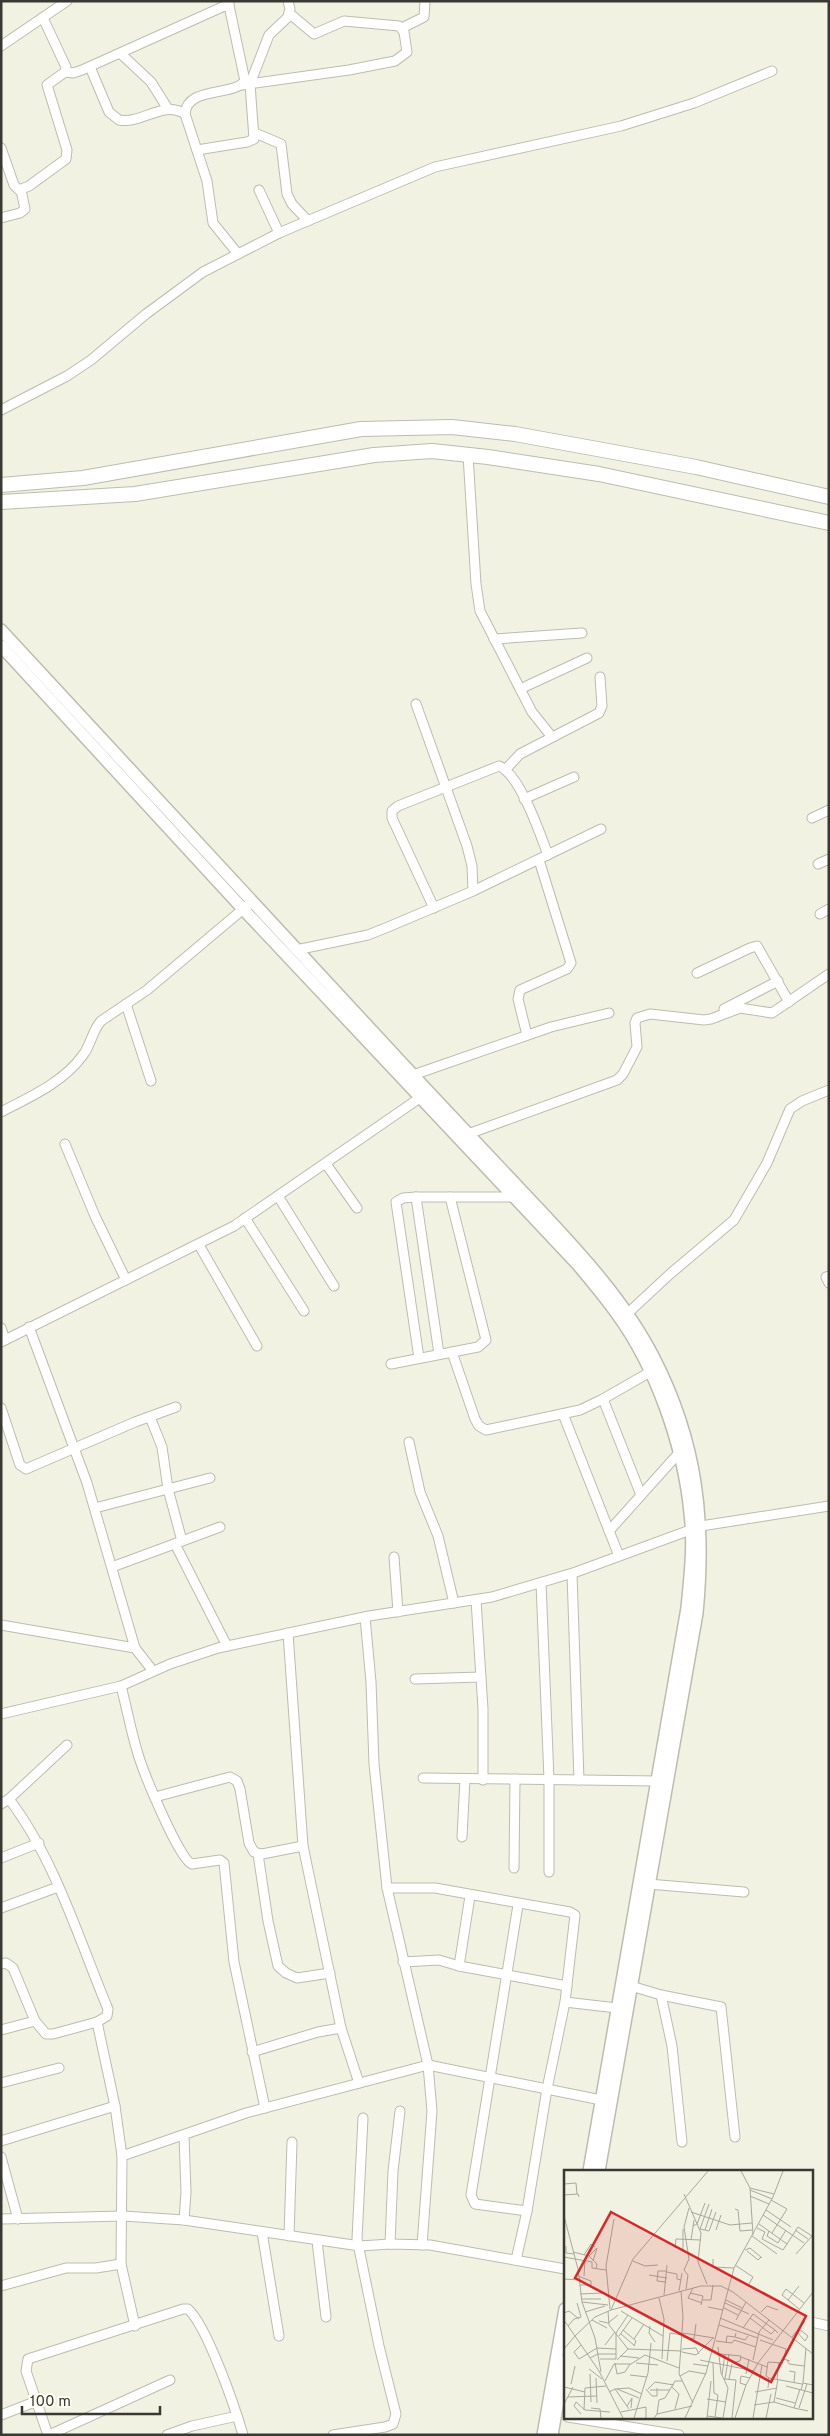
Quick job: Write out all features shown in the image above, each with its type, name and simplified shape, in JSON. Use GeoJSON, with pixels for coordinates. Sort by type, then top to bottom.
{"type":"FeatureCollection","features":[{"type":"Feature","properties":{"kind":"highway"},"geometry":{"type":"LineString","coordinates":[[1,485],[83,478],[361,429],[401,426],[452,427],[515,434],[696,467],[829,497]]}},
{"type":"Feature","properties":{"kind":"highway"},"geometry":{"type":"LineString","coordinates":[[1,502],[135,494],[374,455],[432,451],[599,474],[829,523]]}},
{"type":"Feature","properties":{"kind":"main road"},"geometry":{"type":"LineString","coordinates":[[1,630],[248,906],[296,950],[413,1075],[425,1094],[468,1134],[585,1258],[628,1314],[654,1357],[676,1404],[691,1460],[696,1527],[702,1565],[697,1613],[599,2170]]}},
{"type":"Feature","properties":{"kind":"main road"},"geometry":{"type":"LineString","coordinates":[[1,646],[425,1094],[513,1196],[579,1266],[618,1315],[650,1372],[666,1409],[678,1454],[690,1513],[696,1527],[687,1608],[589,2170]]}},
{"type":"Feature","properties":{"kind":"main road"},"geometry":{"type":"LineString","coordinates":[[542,2435],[559,2416],[564,2327]]}},
{"type":"Feature","properties":{"kind":"main road"},"geometry":{"type":"LineString","coordinates":[[552,2435],[559,2416],[564,2370]]}},
{"type":"Feature","properties":{"kind":"street"},"geometry":{"type":"LineString","coordinates":[[2,44],[67,1]]}},
{"type":"Feature","properties":{"kind":"street"},"geometry":{"type":"LineString","coordinates":[[246,84],[270,35],[289,14],[288,1]]}},
{"type":"Feature","properties":{"kind":"street"},"geometry":{"type":"LineString","coordinates":[[289,14],[314,34],[344,21],[364,21],[402,28],[424,17],[425,1]]}},
{"type":"Feature","properties":{"kind":"street"},"geometry":{"type":"LineString","coordinates":[[21,190],[66,160],[67,150],[47,84],[65,72],[75,73],[90,67],[229,3],[246,78],[255,133],[254,139],[250,142],[197,150]]}},
{"type":"Feature","properties":{"kind":"street"},"geometry":{"type":"LineString","coordinates":[[43,18],[65,66],[65,72]]}},
{"type":"Feature","properties":{"kind":"street"},"geometry":{"type":"LineString","coordinates":[[238,254],[213,223],[210,190],[185,114],[188,106],[198,98],[246,84],[349,70],[399,60],[407,50],[402,28]]}},
{"type":"Feature","properties":{"kind":"street"},"geometry":{"type":"LineString","coordinates":[[120,53],[151,82],[168,109]]}},
{"type":"Feature","properties":{"kind":"street"},"geometry":{"type":"LineString","coordinates":[[90,67],[109,112],[119,120],[130,120],[168,109],[177,110],[185,114]]}},
{"type":"Feature","properties":{"kind":"street"},"geometry":{"type":"LineString","coordinates":[[1,410],[83,365],[173,293],[204,272],[278,233],[436,167],[621,126],[694,103],[772,71]]}},
{"type":"Feature","properties":{"kind":"street"},"geometry":{"type":"LineString","coordinates":[[255,133],[281,144],[287,194],[292,204],[308,221]]}},
{"type":"Feature","properties":{"kind":"street"},"geometry":{"type":"LineString","coordinates":[[1,148],[15,186],[21,190],[25,209],[20,213],[1,218]]}},
{"type":"Feature","properties":{"kind":"street"},"geometry":{"type":"LineString","coordinates":[[259,190],[278,233]]}},
{"type":"Feature","properties":{"kind":"street"},"geometry":{"type":"LineString","coordinates":[[468,455],[480,611],[532,712],[552,737]]}},
{"type":"Feature","properties":{"kind":"street"},"geometry":{"type":"LineString","coordinates":[[494,640],[582,632]]}},
{"type":"Feature","properties":{"kind":"street"},"geometry":{"type":"LineString","coordinates":[[520,689],[587,658]]}},
{"type":"Feature","properties":{"kind":"street"},"geometry":{"type":"LineString","coordinates":[[506,769],[520,754],[599,713],[602,706],[600,677]]}},
{"type":"Feature","properties":{"kind":"street"},"geometry":{"type":"LineString","coordinates":[[416,704],[468,846],[472,866],[473,891]]}},
{"type":"Feature","properties":{"kind":"street"},"geometry":{"type":"LineString","coordinates":[[434,908],[392,814],[398,806],[499,766],[506,769],[524,799],[548,855]]}},
{"type":"Feature","properties":{"kind":"street"},"geometry":{"type":"LineString","coordinates":[[524,799],[574,776]]}},
{"type":"Feature","properties":{"kind":"street"},"geometry":{"type":"LineString","coordinates":[[812,818],[829,810]]}},
{"type":"Feature","properties":{"kind":"street"},"geometry":{"type":"LineString","coordinates":[[296,950],[368,934],[434,908],[539,860],[601,829]]}},
{"type":"Feature","properties":{"kind":"street"},"geometry":{"type":"LineString","coordinates":[[818,864],[829,859]]}},
{"type":"Feature","properties":{"kind":"street"},"geometry":{"type":"LineString","coordinates":[[527,1035],[518,999],[520,990],[566,969],[571,963],[539,860]]}},
{"type":"Feature","properties":{"kind":"street"},"geometry":{"type":"LineString","coordinates":[[1,1112],[68,1073],[87,1050],[97,1026],[147,990],[248,906]]}},
{"type":"Feature","properties":{"kind":"street"},"geometry":{"type":"LineString","coordinates":[[820,914],[829,909]]}},
{"type":"Feature","properties":{"kind":"street"},"geometry":{"type":"LineString","coordinates":[[697,973],[755,946],[761,950],[789,1002]]}},
{"type":"Feature","properties":{"kind":"street"},"geometry":{"type":"LineString","coordinates":[[468,1134],[617,1080],[636,1051],[634,1023],[638,1018],[650,1014],[704,1020],[740,1008],[772,1013],[829,974]]}},
{"type":"Feature","properties":{"kind":"street"},"geometry":{"type":"LineString","coordinates":[[704,1020],[778,980]]}},
{"type":"Feature","properties":{"kind":"street"},"geometry":{"type":"LineString","coordinates":[[126,1004],[151,1081]]}},
{"type":"Feature","properties":{"kind":"street"},"geometry":{"type":"LineString","coordinates":[[413,1075],[551,1027],[609,1013]]}},
{"type":"Feature","properties":{"kind":"street"},"geometry":{"type":"LineString","coordinates":[[628,1314],[670,1274],[731,1224],[752,1191],[790,1109],[802,1101],[829,1090]]}},
{"type":"Feature","properties":{"kind":"street"},"geometry":{"type":"LineString","coordinates":[[1,1328],[3,1341],[199,1244],[245,1218],[425,1094]]}},
{"type":"Feature","properties":{"kind":"street"},"geometry":{"type":"LineString","coordinates":[[65,1144],[95,1216],[126,1280]]}},
{"type":"Feature","properties":{"kind":"street"},"geometry":{"type":"LineString","coordinates":[[326,1164],[357,1208]]}},
{"type":"Feature","properties":{"kind":"street"},"geometry":{"type":"LineString","coordinates":[[278,1196],[334,1286]]}},
{"type":"Feature","properties":{"kind":"street"},"geometry":{"type":"LineString","coordinates":[[419,1358],[396,1204],[400,1199],[416,1197],[513,1196]]}},
{"type":"Feature","properties":{"kind":"street"},"geometry":{"type":"LineString","coordinates":[[416,1197],[439,1354]]}},
{"type":"Feature","properties":{"kind":"street"},"geometry":{"type":"LineString","coordinates":[[391,1364],[482,1345],[486,1337],[450,1197]]}},
{"type":"Feature","properties":{"kind":"street"},"geometry":{"type":"LineString","coordinates":[[245,1218],[304,1312]]}},
{"type":"Feature","properties":{"kind":"street"},"geometry":{"type":"LineString","coordinates":[[199,1244],[257,1346]]}},
{"type":"Feature","properties":{"kind":"street"},"geometry":{"type":"LineString","coordinates":[[829,1276],[826,1277],[829,1283]]}},
{"type":"Feature","properties":{"kind":"street"},"geometry":{"type":"LineString","coordinates":[[29,1327],[75,1448],[95,1508],[135,1648],[153,1672]]}},
{"type":"Feature","properties":{"kind":"street"},"geometry":{"type":"LineString","coordinates":[[452,1352],[475,1419],[482,1429],[493,1431],[543,1416],[580,1410],[650,1372]]}},
{"type":"Feature","properties":{"kind":"street"},"geometry":{"type":"LineString","coordinates":[[603,1399],[641,1494]]}},
{"type":"Feature","properties":{"kind":"street"},"geometry":{"type":"LineString","coordinates":[[1,1408],[22,1468],[29,1469],[176,1407]]}},
{"type":"Feature","properties":{"kind":"street"},"geometry":{"type":"LineString","coordinates":[[563,1414],[619,1556]]}},
{"type":"Feature","properties":{"kind":"street"},"geometry":{"type":"LineString","coordinates":[[150,1417],[162,1447],[178,1542],[227,1646]]}},
{"type":"Feature","properties":{"kind":"street"},"geometry":{"type":"LineString","coordinates":[[409,1442],[420,1492],[438,1536],[454,1603]]}},
{"type":"Feature","properties":{"kind":"street"},"geometry":{"type":"LineString","coordinates":[[609,1531],[678,1454]]}},
{"type":"Feature","properties":{"kind":"street"},"geometry":{"type":"LineString","coordinates":[[95,1508],[210,1478]]}},
{"type":"Feature","properties":{"kind":"street"},"geometry":{"type":"LineString","coordinates":[[1,1714],[121,1686],[170,1664],[227,1646],[364,1617],[476,1600],[541,1583],[572,1574],[696,1527],[829,1506]]}},
{"type":"Feature","properties":{"kind":"street"},"geometry":{"type":"LineString","coordinates":[[112,1567],[220,1527]]}},
{"type":"Feature","properties":{"kind":"street"},"geometry":{"type":"LineString","coordinates":[[394,1557],[398,1612]]}},
{"type":"Feature","properties":{"kind":"street"},"geometry":{"type":"LineString","coordinates":[[572,1574],[579,1780]]}},
{"type":"Feature","properties":{"kind":"street"},"geometry":{"type":"LineString","coordinates":[[541,1583],[549,1779],[549,1872]]}},
{"type":"Feature","properties":{"kind":"street"},"geometry":{"type":"LineString","coordinates":[[476,1600],[481,1677],[483,1780]]}},
{"type":"Feature","properties":{"kind":"street"},"geometry":{"type":"LineString","coordinates":[[364,1617],[371,1682],[374,1764],[387,1888],[428,2065],[432,2111],[422,2245]]}},
{"type":"Feature","properties":{"kind":"street"},"geometry":{"type":"LineString","coordinates":[[1,1624],[135,1648]]}},
{"type":"Feature","properties":{"kind":"street"},"geometry":{"type":"LineString","coordinates":[[288,1633],[303,1846],[341,2028],[359,2083]]}},
{"type":"Feature","properties":{"kind":"street"},"geometry":{"type":"LineString","coordinates":[[415,1679],[481,1677]]}},
{"type":"Feature","properties":{"kind":"street"},"geometry":{"type":"LineString","coordinates":[[121,1686],[138,1756],[155,1797],[187,1862],[192,1864],[222,1860],[224,1863],[234,1962],[265,2108]]}},
{"type":"Feature","properties":{"kind":"street"},"geometry":{"type":"LineString","coordinates":[[1,1964],[9,1964],[13,1968],[35,2021],[43,2032],[49,2034],[98,2022],[107,2016],[108,2009],[39,1843],[5,1802],[66,1745]]}},
{"type":"Feature","properties":{"kind":"street"},"geometry":{"type":"LineString","coordinates":[[155,1797],[224,1777],[234,1778],[240,1789],[249,1843],[258,1854],[268,1921],[278,1966],[286,1973],[297,1978],[330,1973]]}},
{"type":"Feature","properties":{"kind":"street"},"geometry":{"type":"LineString","coordinates":[[423,1778],[657,1781]]}},
{"type":"Feature","properties":{"kind":"street"},"geometry":{"type":"LineString","coordinates":[[462,1837],[465,1779]]}},
{"type":"Feature","properties":{"kind":"street"},"geometry":{"type":"LineString","coordinates":[[514,1779],[514,1868]]}},
{"type":"Feature","properties":{"kind":"street"},"geometry":{"type":"LineString","coordinates":[[1,1858],[39,1843]]}},
{"type":"Feature","properties":{"kind":"street"},"geometry":{"type":"LineString","coordinates":[[258,1854],[303,1846]]}},
{"type":"Feature","properties":{"kind":"street"},"geometry":{"type":"LineString","coordinates":[[648,1884],[744,1892]]}},
{"type":"Feature","properties":{"kind":"street"},"geometry":{"type":"LineString","coordinates":[[1,1908],[58,1887]]}},
{"type":"Feature","properties":{"kind":"street"},"geometry":{"type":"LineString","coordinates":[[387,1888],[435,1888],[518,1905],[575,1914],[565,2002],[546,2089],[527,2211],[516,2260]]}},
{"type":"Feature","properties":{"kind":"street"},"geometry":{"type":"LineString","coordinates":[[459,1966],[470,1896]]}},
{"type":"Feature","properties":{"kind":"street"},"geometry":{"type":"LineString","coordinates":[[518,1905],[472,2198],[476,2204],[527,2211]]}},
{"type":"Feature","properties":{"kind":"street"},"geometry":{"type":"LineString","coordinates":[[403,1962],[439,1960],[459,1966],[567,1986]]}},
{"type":"Feature","properties":{"kind":"street"},"geometry":{"type":"LineString","coordinates":[[631,1986],[661,1995],[718,2005],[723,2011],[735,2137]]}},
{"type":"Feature","properties":{"kind":"street"},"geometry":{"type":"LineString","coordinates":[[661,1995],[672,2046],[682,2142]]}},
{"type":"Feature","properties":{"kind":"street"},"geometry":{"type":"LineString","coordinates":[[565,2002],[617,2008]]}},
{"type":"Feature","properties":{"kind":"street"},"geometry":{"type":"LineString","coordinates":[[1,2030],[35,2021]]}},
{"type":"Feature","properties":{"kind":"street"},"geometry":{"type":"LineString","coordinates":[[98,2022],[115,2106],[122,2156],[123,2216],[120,2264],[135,2326]]}},
{"type":"Feature","properties":{"kind":"street"},"geometry":{"type":"LineString","coordinates":[[252,2052],[318,2032],[341,2028]]}},
{"type":"Feature","properties":{"kind":"street"},"geometry":{"type":"LineString","coordinates":[[122,2156],[265,2108],[428,2065],[602,2100]]}},
{"type":"Feature","properties":{"kind":"street"},"geometry":{"type":"LineString","coordinates":[[1,2083],[59,2068]]}},
{"type":"Feature","properties":{"kind":"street"},"geometry":{"type":"LineString","coordinates":[[1,2141],[115,2106]]}},
{"type":"Feature","properties":{"kind":"street"},"geometry":{"type":"LineString","coordinates":[[390,2244],[393,2172],[400,2111]]}},
{"type":"Feature","properties":{"kind":"street"},"geometry":{"type":"LineString","coordinates":[[334,2435],[376,2432],[393,2424],[396,2414],[379,2346],[360,2246],[357,2239],[362,2118]]}},
{"type":"Feature","properties":{"kind":"street"},"geometry":{"type":"LineString","coordinates":[[184,2136],[186,2192],[184,2220]]}},
{"type":"Feature","properties":{"kind":"street"},"geometry":{"type":"LineString","coordinates":[[289,2236],[292,2142]]}},
{"type":"Feature","properties":{"kind":"street"},"geometry":{"type":"LineString","coordinates":[[1,2157],[18,2219]]}},
{"type":"Feature","properties":{"kind":"street"},"geometry":{"type":"LineString","coordinates":[[1,2219],[123,2216],[184,2220],[360,2246],[390,2244],[422,2245],[564,2269]]}},
{"type":"Feature","properties":{"kind":"street"},"geometry":{"type":"LineString","coordinates":[[262,2232],[279,2336]]}},
{"type":"Feature","properties":{"kind":"street"},"geometry":{"type":"LineString","coordinates":[[317,2241],[326,2317]]}},
{"type":"Feature","properties":{"kind":"street"},"geometry":{"type":"LineString","coordinates":[[1,2286],[66,2268],[96,2268],[120,2264]]}},
{"type":"Feature","properties":{"kind":"street"},"geometry":{"type":"LineString","coordinates":[[170,2380],[48,2435],[26,2370],[28,2359],[188,2309],[196,2318],[222,2374],[243,2435]]}},
{"type":"Feature","properties":{"kind":"street"},"geometry":{"type":"LineString","coordinates":[[812,2322],[829,2326]]}},
{"type":"Feature","properties":{"kind":"street"},"geometry":{"type":"LineString","coordinates":[[1,2415],[36,2401]]}},
{"type":"Feature","properties":{"kind":"street"},"geometry":{"type":"LineString","coordinates":[[167,2435],[192,2426],[237,2416]]}},
{"type":"Feature","properties":{"kind":"street"},"geometry":{"type":"LineString","coordinates":[[569,2418],[626,2430],[679,2435]]}}]}
